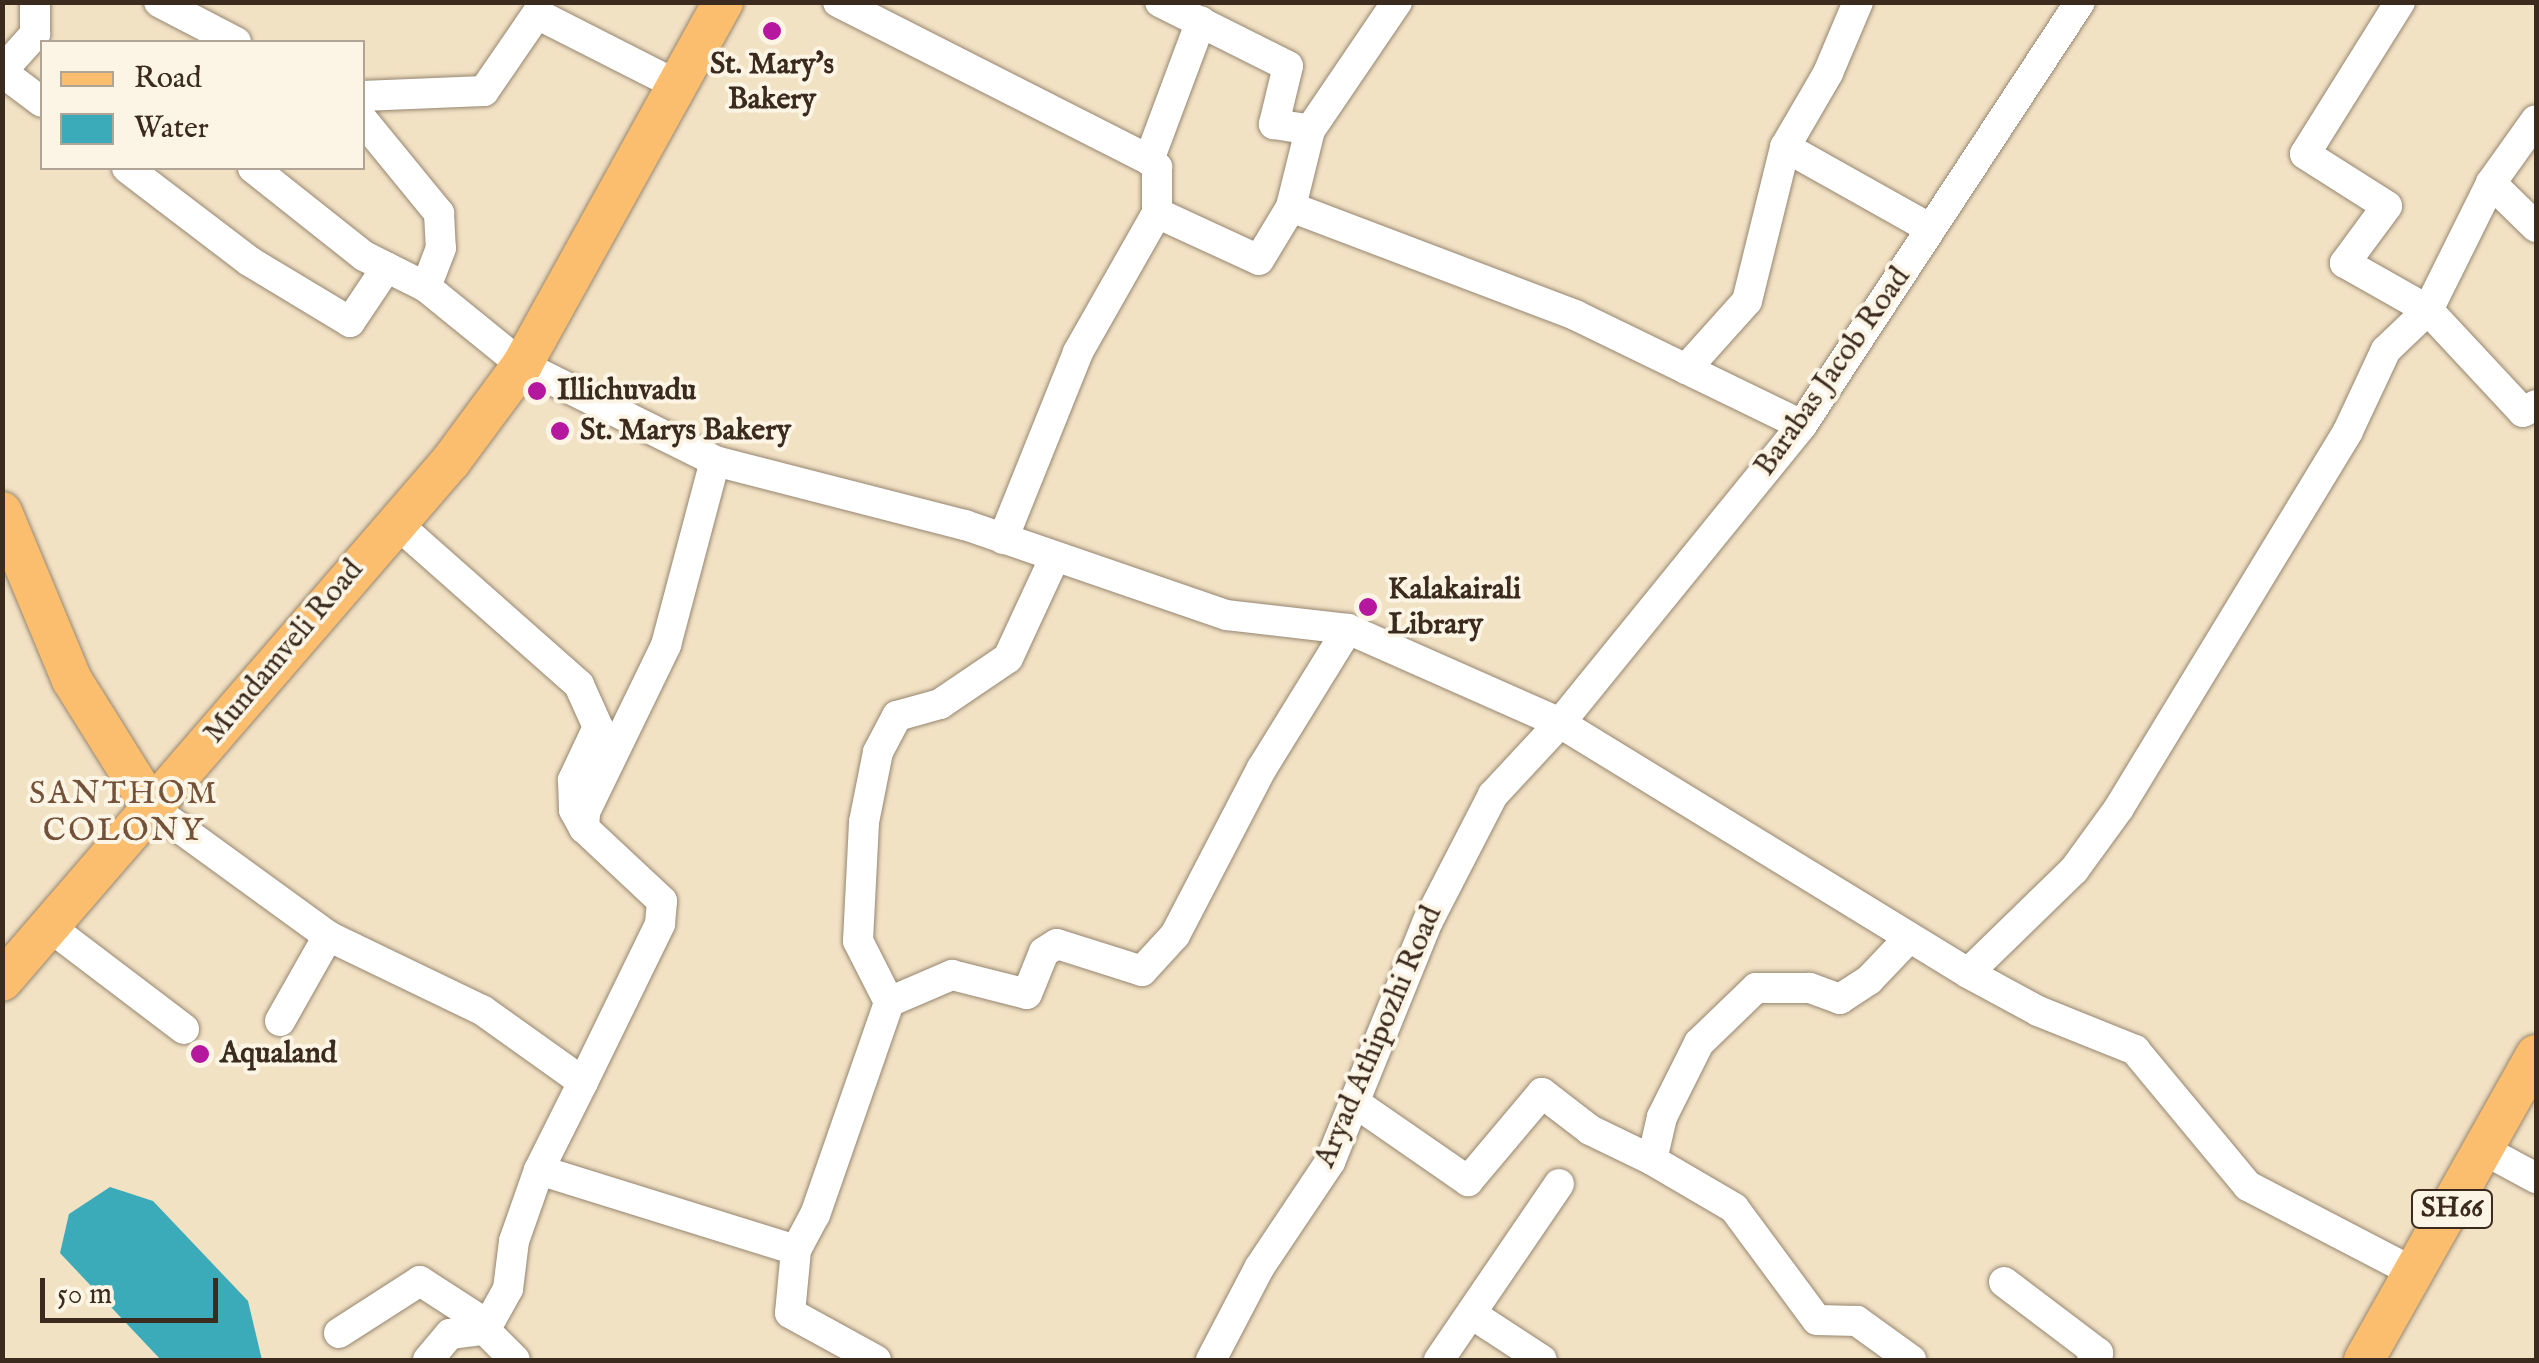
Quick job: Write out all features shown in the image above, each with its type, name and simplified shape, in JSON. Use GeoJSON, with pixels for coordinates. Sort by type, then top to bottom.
{"type":"FeatureCollection","features":[{"type":"Feature","properties":{"kind":"main road","name":"Mundamveli Road"},"geometry":{"type":"LineString","coordinates":[[2,981],[395,522],[522,365],[723,2]]}},
{"type":"Feature","properties":{"kind":"main road"},"geometry":{"type":"LineString","coordinates":[[2,512],[72,680],[152,808]]}},
{"type":"Feature","properties":{"kind":"main road","name":"SH66"},"geometry":{"type":"LineString","coordinates":[[2364,1360],[2536,1055]]}},
{"type":"Feature","properties":{"kind":"street"},"geometry":{"type":"LineString","coordinates":[[35,2],[43,38]]}},
{"type":"Feature","properties":{"kind":"street"},"geometry":{"type":"LineString","coordinates":[[159,2],[232,40]]}},
{"type":"Feature","properties":{"kind":"street"},"geometry":{"type":"LineString","coordinates":[[838,2],[1150,160],[1158,168],[1158,213],[1078,352],[1004,539]]}},
{"type":"Feature","properties":{"kind":"street"},"geometry":{"type":"LineString","coordinates":[[1160,2],[1288,66],[1274,124],[1310,130]]}},
{"type":"Feature","properties":{"kind":"street"},"geometry":{"type":"LineString","coordinates":[[1158,213],[1260,260],[1291,207],[1310,130],[1398,2]]}},
{"type":"Feature","properties":{"kind":"street"},"geometry":{"type":"LineString","coordinates":[[1686,368],[1747,301],[1785,146],[1828,73],[1858,2]]}},
{"type":"Feature","properties":{"kind":"street","name":"Barabas Jacob Road"},"geometry":{"type":"LineString","coordinates":[[1560,723],[1802,424],[2080,2]]}},
{"type":"Feature","properties":{"kind":"street"},"geometry":{"type":"LineString","coordinates":[[2400,2],[2305,154],[2388,206],[2346,263],[2428,310],[2523,412],[2536,404]]}},
{"type":"Feature","properties":{"kind":"street"},"geometry":{"type":"LineString","coordinates":[[365,96],[484,92],[537,14],[677,86]]}},
{"type":"Feature","properties":{"kind":"street"},"geometry":{"type":"LineString","coordinates":[[1150,160],[1200,22]]}},
{"type":"Feature","properties":{"kind":"street"},"geometry":{"type":"LineString","coordinates":[[40,40],[2,72],[40,100]]}},
{"type":"Feature","properties":{"kind":"street"},"geometry":{"type":"LineString","coordinates":[[1968,973],[2074,870],[2119,808],[2348,431],[2386,350],[2428,310],[2491,183],[2536,120]]}},
{"type":"Feature","properties":{"kind":"street"},"geometry":{"type":"LineString","coordinates":[[365,123],[439,213],[441,248],[426,287]]}},
{"type":"Feature","properties":{"kind":"street"},"geometry":{"type":"LineString","coordinates":[[1785,146],[1931,229]]}},
{"type":"Feature","properties":{"kind":"street"},"geometry":{"type":"LineString","coordinates":[[130,170],[249,261],[350,322],[387,267]]}},
{"type":"Feature","properties":{"kind":"street"},"geometry":{"type":"LineString","coordinates":[[256,170],[387,267],[426,287],[522,365],[715,461],[1004,539],[1226,615],[1348,629],[1560,723],[1968,973],[2038,1011],[2135,1050],[2248,1186],[2416,1273]]}},
{"type":"Feature","properties":{"kind":"street"},"geometry":{"type":"LineString","coordinates":[[2491,183],[2536,226]]}},
{"type":"Feature","properties":{"kind":"street"},"geometry":{"type":"LineString","coordinates":[[1291,207],[1574,316],[1802,424]]}},
{"type":"Feature","properties":{"kind":"street"},"geometry":{"type":"LineString","coordinates":[[584,828],[666,645],[715,461]]}},
{"type":"Feature","properties":{"kind":"street"},"geometry":{"type":"LineString","coordinates":[[395,522],[580,685],[598,726],[573,780],[574,810],[584,828],[662,901],[660,924],[539,1170],[514,1241],[508,1290],[487,1327],[450,1334],[428,1360]]}},
{"type":"Feature","properties":{"kind":"street"},"geometry":{"type":"LineString","coordinates":[[876,1360],[790,1313],[796,1250],[815,1214],[889,1002],[858,942],[864,822],[878,752],[897,716],[940,704],[1008,658],[1054,559]]}},
{"type":"Feature","properties":{"kind":"street"},"geometry":{"type":"LineString","coordinates":[[889,1002],[952,975],[1027,994],[1044,952],[1057,944],[1142,971],[1175,935],[1262,768],[1348,629]]}},
{"type":"Feature","properties":{"kind":"street","name":"Aryad Athipozhi Road"},"geometry":{"type":"LineString","coordinates":[[1211,1360],[1260,1268],[1330,1162],[1456,863],[1493,795],[1560,723]]}},
{"type":"Feature","properties":{"kind":"street"},"geometry":{"type":"LineString","coordinates":[[152,808],[328,936],[482,1010],[583,1082]]}},
{"type":"Feature","properties":{"kind":"street"},"geometry":{"type":"LineString","coordinates":[[51,928],[184,1029]]}},
{"type":"Feature","properties":{"kind":"street"},"geometry":{"type":"LineString","coordinates":[[280,1020],[328,936]]}},
{"type":"Feature","properties":{"kind":"street"},"geometry":{"type":"LineString","coordinates":[[1652,1160],[1662,1117],[1699,1043],[1756,988],[1809,988],[1840,999],[1869,980],[1909,938]]}},
{"type":"Feature","properties":{"kind":"street"},"geometry":{"type":"LineString","coordinates":[[1354,1102],[1468,1181],[1542,1093],[1590,1130],[1652,1160],[1734,1208],[1817,1320],[1858,1321],[1912,1360]]}},
{"type":"Feature","properties":{"kind":"street"},"geometry":{"type":"LineString","coordinates":[[2484,1150],[2536,1178]]}},
{"type":"Feature","properties":{"kind":"street"},"geometry":{"type":"LineString","coordinates":[[539,1170],[796,1250]]}},
{"type":"Feature","properties":{"kind":"street"},"geometry":{"type":"LineString","coordinates":[[1439,1360],[1474,1315],[1559,1184]]}},
{"type":"Feature","properties":{"kind":"street"},"geometry":{"type":"LineString","coordinates":[[339,1333],[420,1281],[487,1327],[515,1360]]}},
{"type":"Feature","properties":{"kind":"street"},"geometry":{"type":"LineString","coordinates":[[2004,1282],[2098,1354],[2092,1360]]}},
{"type":"Feature","properties":{"kind":"street"},"geometry":{"type":"LineString","coordinates":[[1474,1315],[1542,1360]]}},
{"type":"Feature","properties":{"kind":"water"},"geometry":{"type":"Polygon","coordinates":[[[110,1187],[153,1201],[248,1301],[262,1360],[161,1360],[60,1253],[69,1214],[110,1187]]]}},
{"type":"Feature","properties":{"kind":"place","name":"St. Mary's Bakery"},"geometry":{"type":"Point","coordinates":[772,31]}},
{"type":"Feature","properties":{"kind":"place","name":"Illichuvadu"},"geometry":{"type":"Point","coordinates":[537,391]}},
{"type":"Feature","properties":{"kind":"place","name":"St. Marys Bakery"},"geometry":{"type":"Point","coordinates":[560,431]}},
{"type":"Feature","properties":{"kind":"place","name":"Kalakairali Library"},"geometry":{"type":"Point","coordinates":[1368,607]}},
{"type":"Feature","properties":{"kind":"place","name":"Aqualand"},"geometry":{"type":"Point","coordinates":[200,1054]}},
{"type":"Feature","properties":{"kind":"district","name":"SANTHOM COLONY"},"geometry":{"type":"Point","coordinates":[124,814]}}]}
